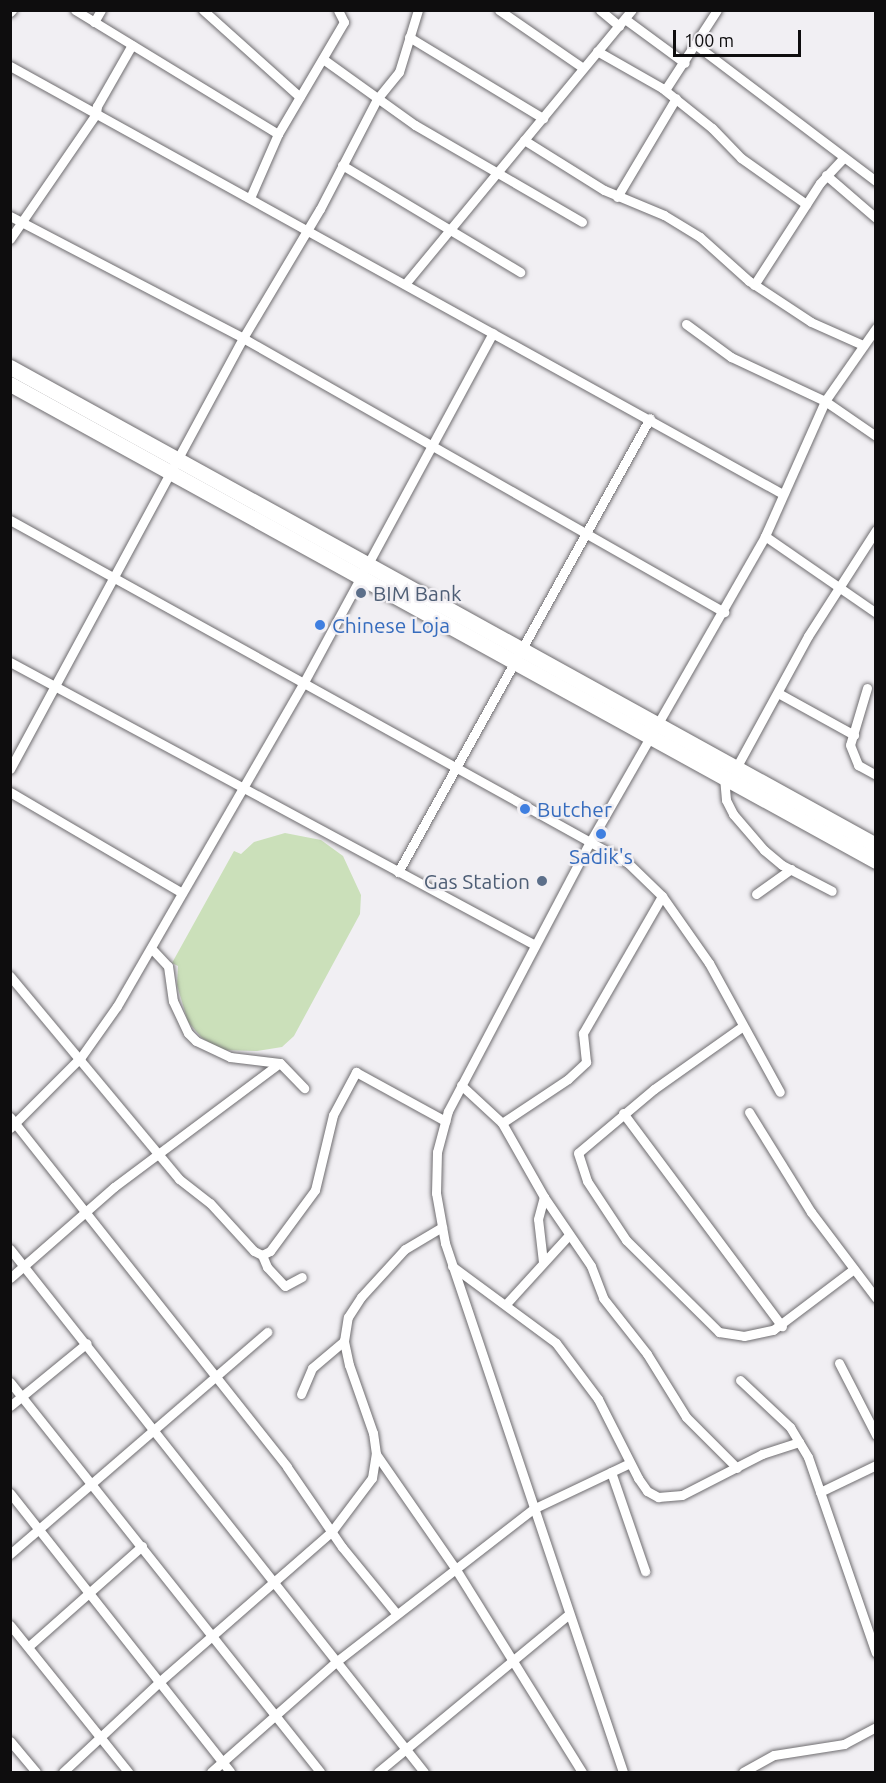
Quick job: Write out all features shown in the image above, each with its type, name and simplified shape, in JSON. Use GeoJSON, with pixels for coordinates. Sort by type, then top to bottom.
{"type":"FeatureCollection","features":[{"type":"Feature","properties":{"kind":"main road"},"geometry":{"type":"LineString","coordinates":[[10,367],[78,413],[812,818],[876,861]]}},
{"type":"Feature","properties":{"kind":"main road"},"geometry":{"type":"LineString","coordinates":[[10,384],[78,413]]}},
{"type":"Feature","properties":{"kind":"main road"},"geometry":{"type":"LineString","coordinates":[[812,818],[876,845]]}},
{"type":"Feature","properties":{"kind":"street"},"geometry":{"type":"LineString","coordinates":[[75,10],[278,134]]}},
{"type":"Feature","properties":{"kind":"street"},"geometry":{"type":"LineString","coordinates":[[94,22],[101,10]]}},
{"type":"Feature","properties":{"kind":"street"},"geometry":{"type":"LineString","coordinates":[[203,10],[300,97]]}},
{"type":"Feature","properties":{"kind":"street"},"geometry":{"type":"LineString","coordinates":[[250,198],[278,134],[344,22],[338,10]]}},
{"type":"Feature","properties":{"kind":"street"},"geometry":{"type":"LineString","coordinates":[[10,769],[243,338],[306,231],[376,99],[399,72],[418,10]]}},
{"type":"Feature","properties":{"kind":"street"},"geometry":{"type":"LineString","coordinates":[[499,10],[583,68]]}},
{"type":"Feature","properties":{"kind":"street"},"geometry":{"type":"LineString","coordinates":[[600,10],[625,18],[685,63]]}},
{"type":"Feature","properties":{"kind":"street"},"geometry":{"type":"LineString","coordinates":[[665,90],[685,63],[717,10]]}},
{"type":"Feature","properties":{"kind":"street"},"geometry":{"type":"LineString","coordinates":[[405,284],[449,226],[543,118],[625,18]]}},
{"type":"Feature","properties":{"kind":"street"},"geometry":{"type":"LineString","coordinates":[[409,37],[543,118]]}},
{"type":"Feature","properties":{"kind":"street"},"geometry":{"type":"LineString","coordinates":[[10,239],[96,114],[97,106],[132,45]]}},
{"type":"Feature","properties":{"kind":"street"},"geometry":{"type":"LineString","coordinates":[[696,45],[876,181]]}},
{"type":"Feature","properties":{"kind":"street"},"geometry":{"type":"LineString","coordinates":[[597,51],[676,98],[741,158],[806,204]]}},
{"type":"Feature","properties":{"kind":"street"},"geometry":{"type":"LineString","coordinates":[[323,58],[376,99],[415,125],[496,171],[552,208],[582,222]]}},
{"type":"Feature","properties":{"kind":"street"},"geometry":{"type":"LineString","coordinates":[[10,66],[306,231],[650,418],[781,493]]}},
{"type":"Feature","properties":{"kind":"street"},"geometry":{"type":"LineString","coordinates":[[617,197],[676,98]]}},
{"type":"Feature","properties":{"kind":"street"},"geometry":{"type":"LineString","coordinates":[[524,140],[617,197],[664,215],[700,237],[754,285],[811,322],[869,342]]}},
{"type":"Feature","properties":{"kind":"street"},"geometry":{"type":"LineString","coordinates":[[754,285],[806,204],[826,176],[843,158]]}},
{"type":"Feature","properties":{"kind":"street"},"geometry":{"type":"LineString","coordinates":[[342,165],[449,226],[520,272]]}},
{"type":"Feature","properties":{"kind":"street"},"geometry":{"type":"LineString","coordinates":[[826,176],[876,218]]}},
{"type":"Feature","properties":{"kind":"street"},"geometry":{"type":"LineString","coordinates":[[10,216],[243,338],[585,535],[724,612]]}},
{"type":"Feature","properties":{"kind":"street"},"geometry":{"type":"LineString","coordinates":[[686,324],[731,357],[825,401],[876,436]]}},
{"type":"Feature","properties":{"kind":"street"},"geometry":{"type":"LineString","coordinates":[[623,1773],[452,1266],[436,1193],[437,1152],[445,1121],[461,1085],[590,842],[724,612],[765,536],[781,493],[802,459],[825,401],[869,342],[876,328]]}},
{"type":"Feature","properties":{"kind":"street"},"geometry":{"type":"LineString","coordinates":[[396,1613],[332,1531],[287,1467],[216,1380],[87,1212],[12,1123],[81,1057],[117,1006],[303,684],[433,448],[493,333]]}},
{"type":"Feature","properties":{"kind":"street"},"geometry":{"type":"LineString","coordinates":[[398,872],[458,770],[650,418]]}},
{"type":"Feature","properties":{"kind":"street"},"geometry":{"type":"LineString","coordinates":[[10,520],[113,580],[628,862],[662,896],[709,963],[780,1092]]}},
{"type":"Feature","properties":{"kind":"street"},"geometry":{"type":"LineString","coordinates":[[832,891],[791,869],[764,850],[733,814],[726,800],[730,772],[837,588],[876,530]]}},
{"type":"Feature","properties":{"kind":"street"},"geometry":{"type":"LineString","coordinates":[[765,536],[810,564],[837,588],[876,613]]}},
{"type":"Feature","properties":{"kind":"street"},"geometry":{"type":"LineString","coordinates":[[10,662],[241,790],[536,945]]}},
{"type":"Feature","properties":{"kind":"street"},"geometry":{"type":"LineString","coordinates":[[867,688],[850,746],[858,765],[876,775]]}},
{"type":"Feature","properties":{"kind":"street"},"geometry":{"type":"LineString","coordinates":[[778,693],[854,735]]}},
{"type":"Feature","properties":{"kind":"street"},"geometry":{"type":"LineString","coordinates":[[10,792],[182,893]]}},
{"type":"Feature","properties":{"kind":"street"},"geometry":{"type":"LineString","coordinates":[[756,894],[791,869]]}},
{"type":"Feature","properties":{"kind":"street"},"geometry":{"type":"LineString","coordinates":[[502,1123],[568,1079],[586,1062],[583,1033],[662,896]]}},
{"type":"Feature","properties":{"kind":"street"},"geometry":{"type":"LineString","coordinates":[[151,948],[168,966],[173,1001],[188,1033],[196,1041],[230,1057],[280,1063],[304,1088]]}},
{"type":"Feature","properties":{"kind":"street"},"geometry":{"type":"LineString","coordinates":[[10,976],[81,1057],[179,1179],[210,1203],[254,1251],[262,1255],[267,1267],[285,1286],[302,1277]]}},
{"type":"Feature","properties":{"kind":"street"},"geometry":{"type":"LineString","coordinates":[[743,1026],[623,1113],[578,1157],[587,1181],[626,1240],[719,1332],[744,1336],[782,1326],[854,1269]]}},
{"type":"Feature","properties":{"kind":"street"},"geometry":{"type":"LineString","coordinates":[[10,1278],[158,1153],[280,1063]]}},
{"type":"Feature","properties":{"kind":"street"},"geometry":{"type":"LineString","coordinates":[[262,1255],[270,1251],[278,1234],[308,1204],[315,1190],[333,1115],[356,1072],[445,1121]]}},
{"type":"Feature","properties":{"kind":"street"},"geometry":{"type":"LineString","coordinates":[[461,1085],[502,1123],[544,1197],[591,1266],[603,1298],[647,1354],[686,1417],[737,1468]]}},
{"type":"Feature","properties":{"kind":"street"},"geometry":{"type":"LineString","coordinates":[[749,1112],[806,1204],[874,1293]]}},
{"type":"Feature","properties":{"kind":"street"},"geometry":{"type":"LineString","coordinates":[[623,1113],[782,1326]]}},
{"type":"Feature","properties":{"kind":"street"},"geometry":{"type":"LineString","coordinates":[[543,1262],[538,1219],[544,1197]]}},
{"type":"Feature","properties":{"kind":"street"},"geometry":{"type":"LineString","coordinates":[[442,1227],[405,1249],[361,1297],[348,1317],[344,1341],[376,1454],[455,1568],[582,1773]]}},
{"type":"Feature","properties":{"kind":"street"},"geometry":{"type":"LineString","coordinates":[[506,1304],[569,1235]]}},
{"type":"Feature","properties":{"kind":"street"},"geometry":{"type":"LineString","coordinates":[[10,1249],[156,1430],[424,1773]]}},
{"type":"Feature","properties":{"kind":"street"},"geometry":{"type":"LineString","coordinates":[[452,1266],[506,1304],[566,1355],[598,1399],[630,1463],[647,1491],[669,1499],[799,1442]]}},
{"type":"Feature","properties":{"kind":"street"},"geometry":{"type":"LineString","coordinates":[[10,1554],[216,1380],[267,1332]]}},
{"type":"Feature","properties":{"kind":"street"},"geometry":{"type":"LineString","coordinates":[[301,1394],[312,1368],[344,1341]]}},
{"type":"Feature","properties":{"kind":"street"},"geometry":{"type":"LineString","coordinates":[[10,1406],[87,1343]]}},
{"type":"Feature","properties":{"kind":"street"},"geometry":{"type":"LineString","coordinates":[[839,1363],[876,1435]]}},
{"type":"Feature","properties":{"kind":"street"},"geometry":{"type":"LineString","coordinates":[[740,1380],[790,1427],[799,1442],[820,1492],[876,1653]]}},
{"type":"Feature","properties":{"kind":"street"},"geometry":{"type":"LineString","coordinates":[[10,1382],[214,1635],[320,1773]]}},
{"type":"Feature","properties":{"kind":"street"},"geometry":{"type":"LineString","coordinates":[[63,1773],[158,1683],[276,1583],[332,1531],[372,1478],[376,1454]]}},
{"type":"Feature","properties":{"kind":"street"},"geometry":{"type":"LineString","coordinates":[[211,1773],[337,1661],[533,1509],[630,1463]]}},
{"type":"Feature","properties":{"kind":"street"},"geometry":{"type":"LineString","coordinates":[[820,1492],[876,1465]]}},
{"type":"Feature","properties":{"kind":"street"},"geometry":{"type":"LineString","coordinates":[[611,1472],[645,1571]]}},
{"type":"Feature","properties":{"kind":"street"},"geometry":{"type":"LineString","coordinates":[[10,1493],[230,1773]]}},
{"type":"Feature","properties":{"kind":"street"},"geometry":{"type":"LineString","coordinates":[[29,1646],[142,1546]]}},
{"type":"Feature","properties":{"kind":"street"},"geometry":{"type":"LineString","coordinates":[[378,1773],[510,1659],[569,1614]]}},
{"type":"Feature","properties":{"kind":"street"},"geometry":{"type":"LineString","coordinates":[[10,1625],[128,1773]]}},
{"type":"Feature","properties":{"kind":"street"},"geometry":{"type":"LineString","coordinates":[[743,1773],[774,1755],[843,1744],[876,1726]]}},
{"type":"Feature","properties":{"kind":"street"},"geometry":{"type":"LineString","coordinates":[[10,1741],[36,1773]]}},
{"type":"Feature","properties":{"kind":"green space"},"geometry":{"type":"Polygon","coordinates":[[[285,833],[321,840],[343,856],[361,895],[360,914],[294,1036],[282,1047],[257,1051],[222,1050],[202,1038],[188,1022],[177,985],[178,966],[172,963],[234,851],[241,854],[254,842],[285,833]]]}},
{"type":"Feature","properties":{"kind":"place","name":"BIM Bank"},"geometry":{"type":"Point","coordinates":[361,593]}},
{"type":"Feature","properties":{"kind":"place","name":"Chinese Loja"},"geometry":{"type":"Point","coordinates":[320,625]}},
{"type":"Feature","properties":{"kind":"place","name":"Butcher"},"geometry":{"type":"Point","coordinates":[525,809]}},
{"type":"Feature","properties":{"kind":"place","name":"Sadik's"},"geometry":{"type":"Point","coordinates":[601,834]}},
{"type":"Feature","properties":{"kind":"place","name":"Gas Station"},"geometry":{"type":"Point","coordinates":[542,881]}}]}
